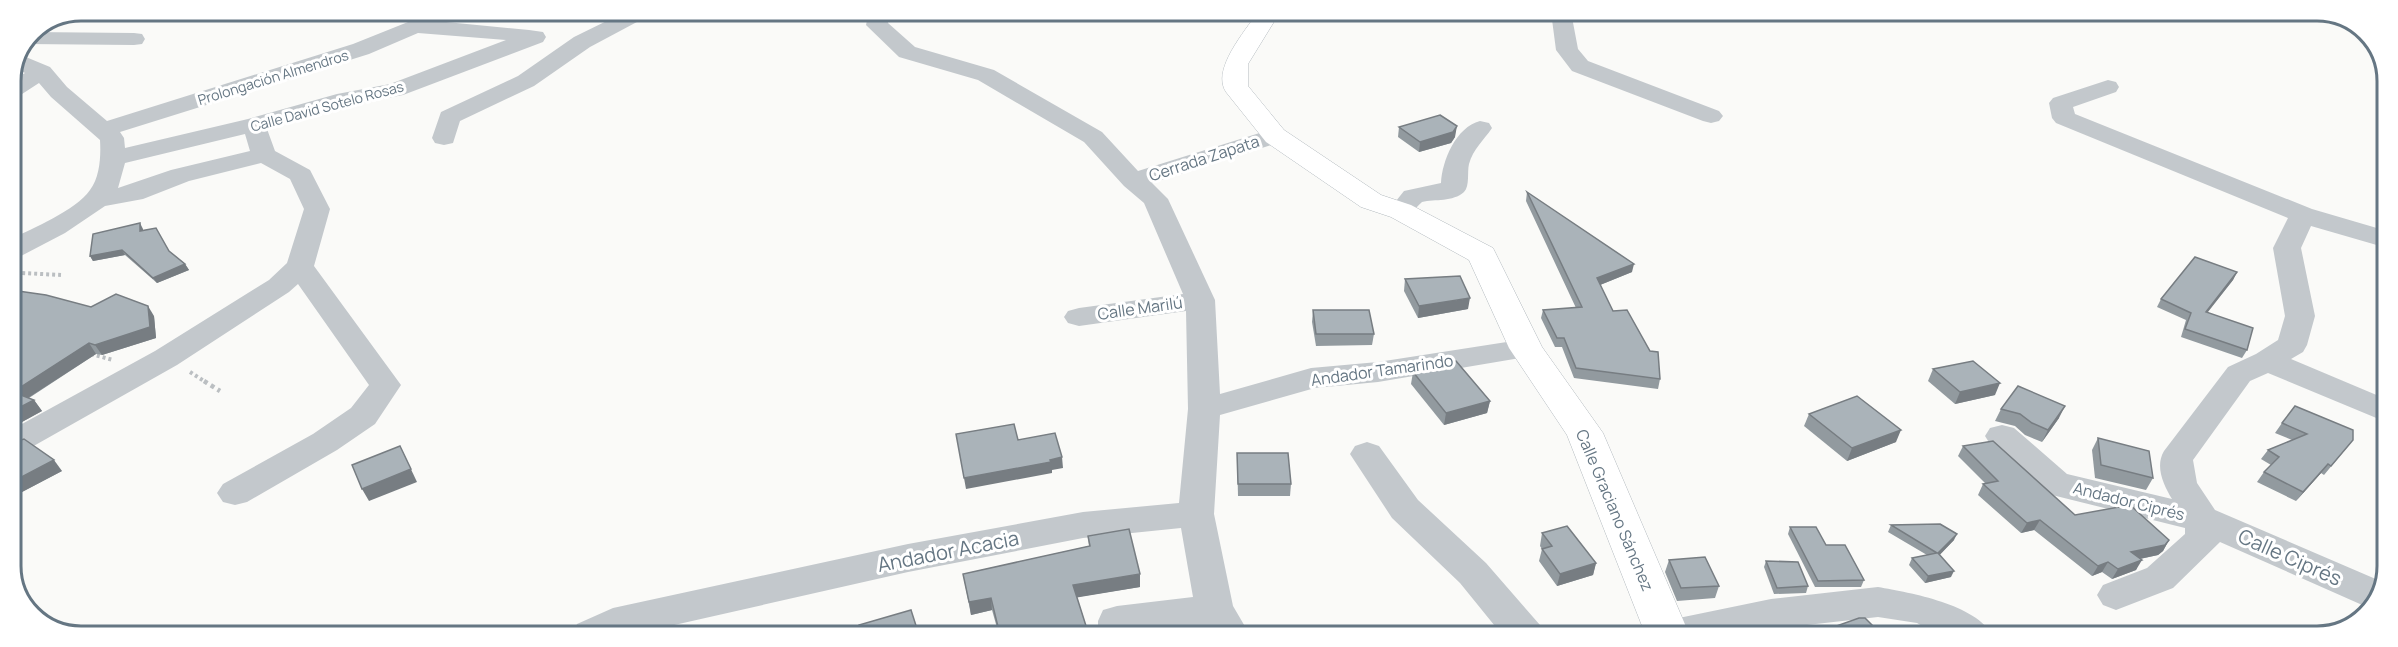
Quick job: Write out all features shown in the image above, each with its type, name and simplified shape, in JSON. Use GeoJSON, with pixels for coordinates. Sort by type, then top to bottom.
{"type":"FeatureCollection","features":[{"type":"Feature","properties":{"kind":"street","name":"Prolongación Almendros"},"geometry":{"type":"LineString","coordinates":[[102,129],[361,49],[422,21]]}},
{"type":"Feature","properties":{"kind":"street"},"geometry":{"type":"LineString","coordinates":[[444,138],[449,117],[526,81],[582,42],[623,21]]}},
{"type":"Feature","properties":{"kind":"street"},"geometry":{"type":"LineString","coordinates":[[878,21],[877,25],[907,52],[986,75],[1093,137],[1133,181],[1155,199],[1173,235],[1200,300],[1204,409],[1196,514],[1223,623],[1160,626]]}},
{"type":"Feature","properties":{"kind":"street","name":"Calle Graciano Sánchez"},"geometry":{"type":"LineString","coordinates":[[1263,21],[1236,64],[1235,87],[1275,136],[1371,201],[1401,211],[1482,255],[1526,348],[1585,433],[1664,626]]}},
{"type":"Feature","properties":{"kind":"street"},"geometry":{"type":"LineString","coordinates":[[1563,21],[1568,50],[1580,66],[1711,116]]}},
{"type":"Feature","properties":{"kind":"street"},"geometry":{"type":"LineString","coordinates":[[415,26],[582,42]]}},
{"type":"Feature","properties":{"kind":"street","name":"Calle David Sotelo Rosas"},"geometry":{"type":"LineString","coordinates":[[114,158],[254,125],[337,101],[395,90],[535,37]]}},
{"type":"Feature","properties":{"kind":"street"},"geometry":{"type":"LineString","coordinates":[[40,38],[134,39]]}},
{"type":"Feature","properties":{"kind":"street"},"geometry":{"type":"LineString","coordinates":[[24,63],[42,72],[59,92],[112,138],[114,158],[111,172],[98,199]]}},
{"type":"Feature","properties":{"kind":"street"},"geometry":{"type":"LineString","coordinates":[[21,84],[42,72]]}},
{"type":"Feature","properties":{"kind":"street"},"geometry":{"type":"LineString","coordinates":[[2108,87],[2061,103],[2064,118],[2303,215],[2377,237]]}},
{"type":"Feature","properties":{"kind":"street"},"geometry":{"type":"LineString","coordinates":[[21,438],[156,363],[279,286],[300,266],[317,209],[302,175],[264,154],[254,125]]}},
{"type":"Feature","properties":{"kind":"street"},"geometry":{"type":"LineString","coordinates":[[1401,211],[1408,199],[1414,195],[1447,192],[1454,187],[1454,169],[1462,148],[1480,128]]}},
{"type":"Feature","properties":{"kind":"street","name":"Cerrada Zapata"},"geometry":{"type":"LineString","coordinates":[[1133,181],[1275,136]]}},
{"type":"Feature","properties":{"kind":"street"},"geometry":{"type":"LineString","coordinates":[[21,244],[50,230],[98,199],[134,193],[180,175],[264,154]]}},
{"type":"Feature","properties":{"kind":"street"},"geometry":{"type":"LineString","coordinates":[[2116,595],[2160,578],[2204,537],[2202,519],[2180,484],[2176,459],[2239,374],[2267,361],[2292,345],[2300,316],[2287,248],[2303,215]]}},
{"type":"Feature","properties":{"kind":"street"},"geometry":{"type":"LineString","coordinates":[[235,493],[325,442],[363,416],[385,385],[300,266]]}},
{"type":"Feature","properties":{"kind":"street","name":"Calle Marilú"},"geometry":{"type":"LineString","coordinates":[[1079,317],[1200,300]]}},
{"type":"Feature","properties":{"kind":"street","name":"Andador Tamarindo"},"geometry":{"type":"LineString","coordinates":[[1204,409],[1273,391],[1311,378],[1378,372],[1526,348]]}},
{"type":"Feature","properties":{"kind":"street"},"geometry":{"type":"LineString","coordinates":[[2267,361],[2377,407]]}},
{"type":"Feature","properties":{"kind":"street","name":"Andador Ciprés"},"geometry":{"type":"LineString","coordinates":[[2002,436],[2056,484],[2202,519]]}},
{"type":"Feature","properties":{"kind":"street"},"geometry":{"type":"LineString","coordinates":[[1367,454],[1405,509],[1473,573],[1518,626]]}},
{"type":"Feature","properties":{"kind":"street","name":"Andador Acacia"},"geometry":{"type":"LineString","coordinates":[[608,626],[908,558],[1083,525],[1196,514]]}},
{"type":"Feature","properties":{"kind":"street","name":"Calle Ciprés"},"geometry":{"type":"LineString","coordinates":[[2202,519],[2370,593]]}},
{"type":"Feature","properties":{"kind":"street"},"geometry":{"type":"LineString","coordinates":[[1715,626],[1771,614],[1878,602],[1925,610],[1955,626]]}},
{"type":"Feature","properties":{"kind":"path"},"geometry":{"type":"LineString","coordinates":[[21,272],[61,275]]}},
{"type":"Feature","properties":{"kind":"path"},"geometry":{"type":"LineString","coordinates":[[82,351],[156,363],[220,391]]}},
{"type":"Feature","properties":{"kind":"building"},"geometry":{"type":"Polygon","coordinates":[[[1440,115],[1457,126],[1453,132],[1420,142],[1399,127],[1440,115]]]}},
{"type":"Feature","properties":{"kind":"building"},"geometry":{"type":"Polygon","coordinates":[[[1527,192],[1634,264],[1597,278],[1613,311],[1627,310],[1650,351],[1658,352],[1660,379],[1576,368],[1564,338],[1557,338],[1543,310],[1582,307],[1527,192]]]}},
{"type":"Feature","properties":{"kind":"building"},"geometry":{"type":"Polygon","coordinates":[[[140,223],[140,231],[156,228],[169,251],[185,264],[153,278],[122,250],[90,256],[93,234],[140,223]]]}},
{"type":"Feature","properties":{"kind":"building"},"geometry":{"type":"Polygon","coordinates":[[[2195,257],[2237,272],[2206,312],[2253,328],[2247,350],[2185,329],[2191,313],[2161,299],[2195,257]]]}},
{"type":"Feature","properties":{"kind":"building"},"geometry":{"type":"Polygon","coordinates":[[[1460,276],[1470,298],[1419,306],[1405,279],[1460,276]]]}},
{"type":"Feature","properties":{"kind":"building"},"geometry":{"type":"Polygon","coordinates":[[[21,291],[46,295],[91,307],[116,294],[148,306],[150,327],[95,345],[89,343],[21,387],[21,291]]]}},
{"type":"Feature","properties":{"kind":"building"},"geometry":{"type":"Polygon","coordinates":[[[1313,310],[1369,310],[1374,334],[1316,334],[1313,310]]]}},
{"type":"Feature","properties":{"kind":"building"},"geometry":{"type":"Polygon","coordinates":[[[1456,361],[1490,401],[1446,413],[1413,372],[1456,361]]]}},
{"type":"Feature","properties":{"kind":"building"},"geometry":{"type":"Polygon","coordinates":[[[1973,361],[2000,383],[1960,392],[1933,369],[1973,361]]]}},
{"type":"Feature","properties":{"kind":"building"},"geometry":{"type":"Polygon","coordinates":[[[2018,386],[2065,406],[2048,430],[2032,423],[2020,414],[2001,409],[2018,386]]]}},
{"type":"Feature","properties":{"kind":"building"},"geometry":{"type":"Polygon","coordinates":[[[21,395],[34,400],[21,407],[21,395]]]}},
{"type":"Feature","properties":{"kind":"building"},"geometry":{"type":"Polygon","coordinates":[[[1857,396],[1901,430],[1852,448],[1809,414],[1857,396]]]}},
{"type":"Feature","properties":{"kind":"building"},"geometry":{"type":"Polygon","coordinates":[[[2295,406],[2353,430],[2353,440],[2331,466],[2328,464],[2303,492],[2264,472],[2279,457],[2268,450],[2307,434],[2282,423],[2295,406]]]}},
{"type":"Feature","properties":{"kind":"building"},"geometry":{"type":"Polygon","coordinates":[[[1014,424],[1018,440],[1055,433],[1062,457],[1050,460],[1051,462],[964,478],[956,434],[1014,424]]]}},
{"type":"Feature","properties":{"kind":"building"},"geometry":{"type":"Polygon","coordinates":[[[2098,438],[2149,451],[2153,478],[2101,465],[2098,438]]]}},
{"type":"Feature","properties":{"kind":"building"},"geometry":{"type":"Polygon","coordinates":[[[24,439],[54,460],[21,477],[21,440],[24,439]]]}},
{"type":"Feature","properties":{"kind":"building"},"geometry":{"type":"Polygon","coordinates":[[[1993,441],[2075,515],[2130,505],[2169,540],[2165,545],[2131,552],[2142,560],[2118,569],[2108,562],[2098,566],[2040,520],[2027,523],[1983,484],[1998,481],[1963,446],[1993,441]]]}},
{"type":"Feature","properties":{"kind":"building"},"geometry":{"type":"Polygon","coordinates":[[[400,446],[411,469],[362,489],[352,465],[400,446]]]}},
{"type":"Feature","properties":{"kind":"building"},"geometry":{"type":"Polygon","coordinates":[[[1237,453],[1288,453],[1291,484],[1238,484],[1237,453]]]}},
{"type":"Feature","properties":{"kind":"building"},"geometry":{"type":"Polygon","coordinates":[[[1940,524],[1957,534],[1938,553],[1954,571],[1928,576],[1912,558],[1937,553],[1891,525],[1940,524]]]}},
{"type":"Feature","properties":{"kind":"building"},"geometry":{"type":"Polygon","coordinates":[[[1567,526],[1596,563],[1560,574],[1542,549],[1552,546],[1542,533],[1567,526]]]}},
{"type":"Feature","properties":{"kind":"building"},"geometry":{"type":"Polygon","coordinates":[[[1790,527],[1816,527],[1826,545],[1845,545],[1864,580],[1818,581],[1790,527]]]}},
{"type":"Feature","properties":{"kind":"building"},"geometry":{"type":"Polygon","coordinates":[[[1129,529],[1140,574],[1073,585],[1086,626],[998,626],[991,598],[969,602],[963,574],[1090,546],[1088,536],[1129,529]]]}},
{"type":"Feature","properties":{"kind":"building"},"geometry":{"type":"Polygon","coordinates":[[[1705,557],[1719,586],[1681,588],[1669,560],[1705,557]]]}},
{"type":"Feature","properties":{"kind":"building"},"geometry":{"type":"Polygon","coordinates":[[[1766,561],[1798,562],[1808,586],[1777,588],[1766,561]]]}},
{"type":"Feature","properties":{"kind":"building"},"geometry":{"type":"Polygon","coordinates":[[[911,610],[916,626],[859,626],[911,610]]]}},
{"type":"Feature","properties":{"kind":"building"},"geometry":{"type":"Polygon","coordinates":[[[1865,618],[1873,626],[1836,626],[1865,618]]]}}]}
